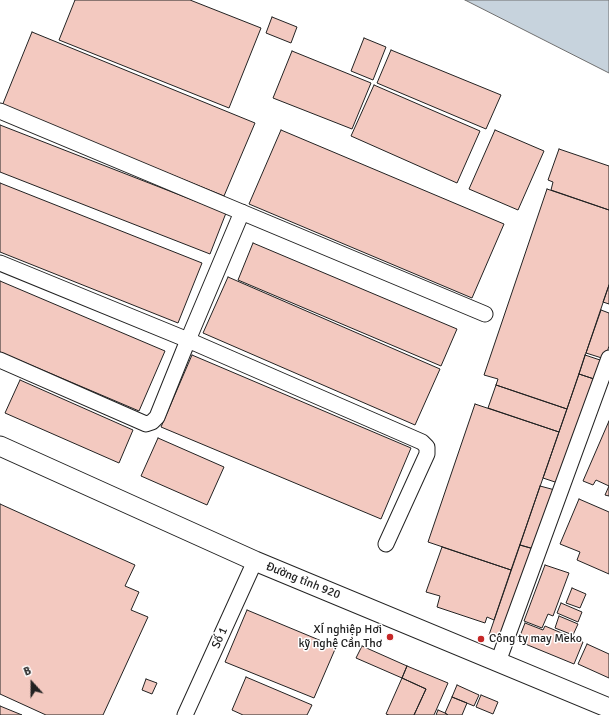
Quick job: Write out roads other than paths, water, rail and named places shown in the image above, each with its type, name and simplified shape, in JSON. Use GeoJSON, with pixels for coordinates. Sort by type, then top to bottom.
{"type":"FeatureCollection","features":[{"type":"Feature","properties":{"kind":"main road","name":"Đường tỉnh 920"},"geometry":{"type":"LineString","coordinates":[[0,446],[255,561],[609,708]]}},
{"type":"Feature","properties":{"kind":"street"},"geometry":{"type":"LineString","coordinates":[[0,111],[485,314]]}},
{"type":"Feature","properties":{"kind":"street"},"geometry":{"type":"LineString","coordinates":[[0,360],[146,424],[152,422],[157,417],[242,212]]}},
{"type":"Feature","properties":{"kind":"street"},"geometry":{"type":"LineString","coordinates":[[0,263],[188,340],[422,442],[427,447],[427,454],[386,544]]}},
{"type":"Feature","properties":{"kind":"street"},"geometry":{"type":"LineString","coordinates":[[498,662],[609,358]]}},
{"type":"Feature","properties":{"kind":"street","name":"Số 1"},"geometry":{"type":"LineString","coordinates":[[185,715],[255,561]]}},
{"type":"Feature","properties":{"kind":"place","name":"XÍ nghiệp Hơi kỹ nghệ Cần Thơ"},"geometry":{"type":"Point","coordinates":[390,637]}},
{"type":"Feature","properties":{"kind":"place","name":"Công ty may Meko"},"geometry":{"type":"Point","coordinates":[481,639]}}]}
